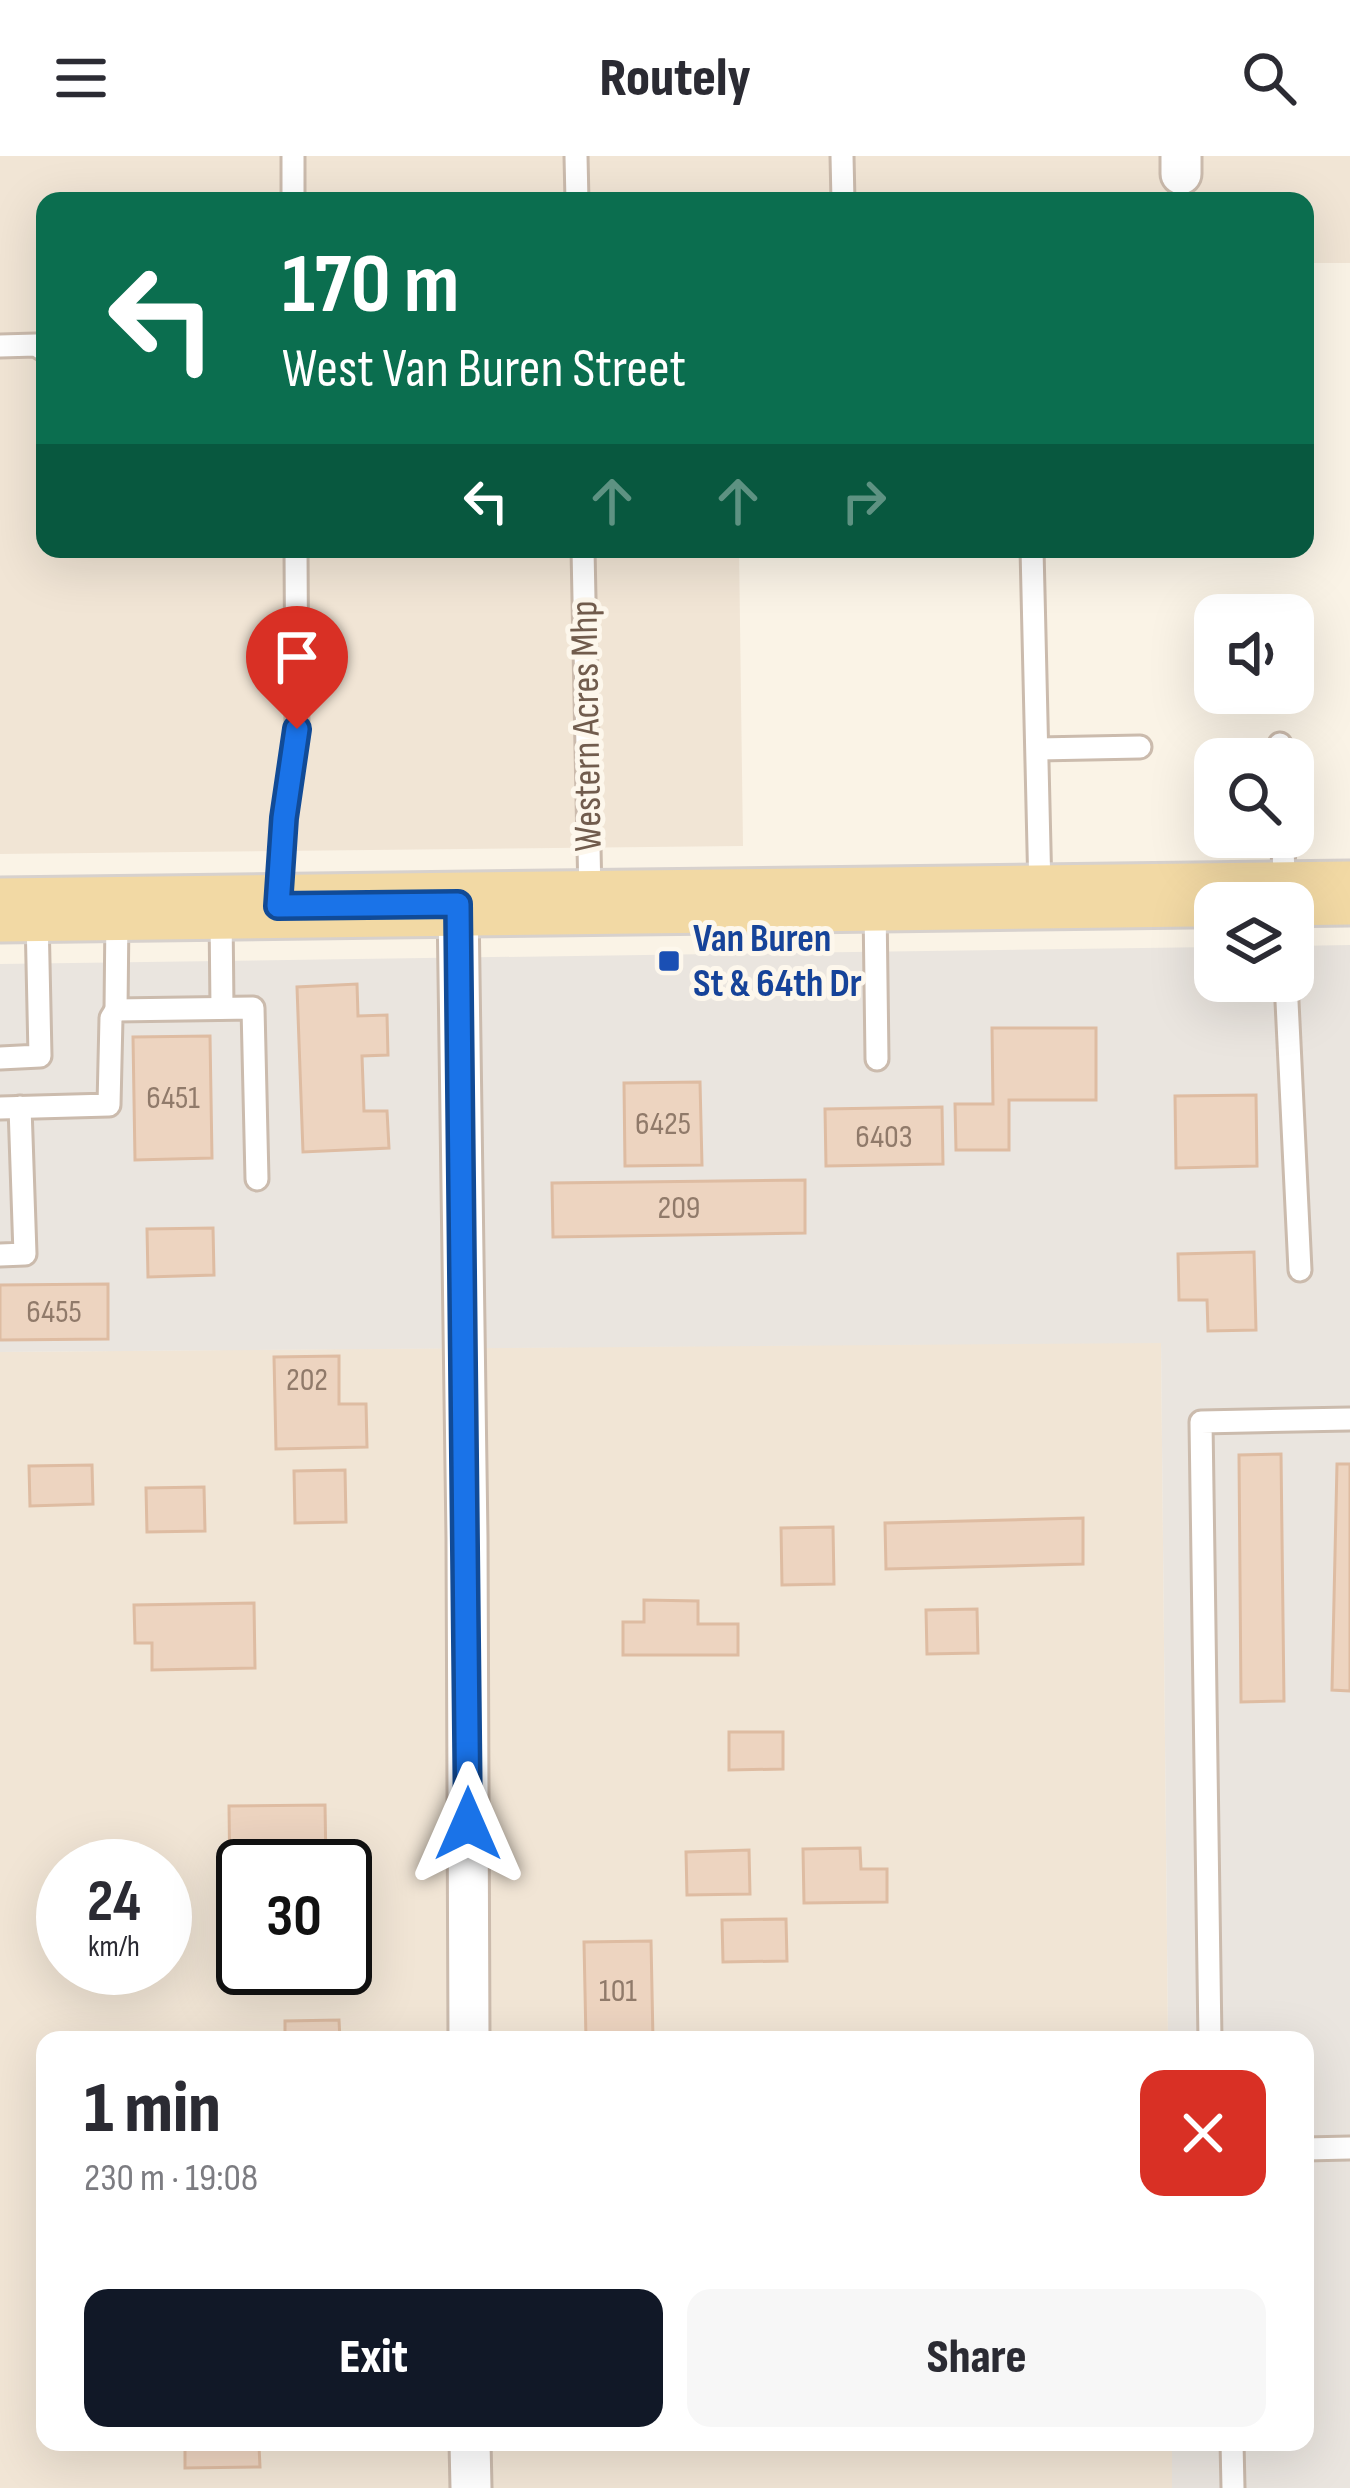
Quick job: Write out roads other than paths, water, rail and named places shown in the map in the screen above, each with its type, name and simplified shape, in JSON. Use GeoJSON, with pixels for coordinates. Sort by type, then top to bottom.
{"type":"FeatureCollection","features":[{"type":"Feature","properties":{"kind":"main road"},"geometry":{"type":"LineString","coordinates":[[18,910],[1041,897],[1284,878],[1350,893]]}},
{"type":"Feature","properties":{"kind":"street"},"geometry":{"type":"LineString","coordinates":[[458,904],[469,2031]]}},
{"type":"Feature","properties":{"kind":"street"},"geometry":{"type":"LineString","coordinates":[[470,2451],[471,2488]]}},
{"type":"Feature","properties":{"kind":"lane"},"geometry":{"type":"LineString","coordinates":[[293,156],[293,192]]}},
{"type":"Feature","properties":{"kind":"lane"},"geometry":{"type":"LineString","coordinates":[[576,156],[577,192]]}},
{"type":"Feature","properties":{"kind":"lane"},"geometry":{"type":"LineString","coordinates":[[842,156],[843,192]]}},
{"type":"Feature","properties":{"kind":"lane"},"geometry":{"type":"LineString","coordinates":[[0,346],[36,345]]}},
{"type":"Feature","properties":{"kind":"lane"},"geometry":{"type":"LineString","coordinates":[[222,1008],[250,907],[284,818],[297,729],[296,558]]}},
{"type":"Feature","properties":{"kind":"lane","name":"Western Acres Mhp"},"geometry":{"type":"LineString","coordinates":[[584,558],[590,903]]}},
{"type":"Feature","properties":{"kind":"lane"},"geometry":{"type":"LineString","coordinates":[[1032,558],[1041,897]]}},
{"type":"Feature","properties":{"kind":"lane"},"geometry":{"type":"LineString","coordinates":[[1037,748],[1140,747]]}},
{"type":"Feature","properties":{"kind":"lane"},"geometry":{"type":"LineString","coordinates":[[875,899],[877,1059]]}},
{"type":"Feature","properties":{"kind":"lane"},"geometry":{"type":"LineString","coordinates":[[0,1255],[25,1254],[10,1107],[110,1105],[117,909]]}},
{"type":"Feature","properties":{"kind":"lane"},"geometry":{"type":"LineString","coordinates":[[0,1058],[40,1056],[18,910]]}},
{"type":"Feature","properties":{"kind":"lane"},"geometry":{"type":"LineString","coordinates":[[1287,1002],[1300,1270]]}},
{"type":"Feature","properties":{"kind":"lane"},"geometry":{"type":"LineString","coordinates":[[116,1010],[253,1008],[257,1179]]}},
{"type":"Feature","properties":{"kind":"lane"},"geometry":{"type":"LineString","coordinates":[[1210,2031],[1201,1422],[1350,1419]]}},
{"type":"Feature","properties":{"kind":"lane"},"geometry":{"type":"LineString","coordinates":[[1314,2149],[1350,2148]]}},
{"type":"Feature","properties":{"kind":"lane"},"geometry":{"type":"LineString","coordinates":[[1232,2451],[1233,2488]]}},
{"type":"Feature","properties":{"kind":"place","name":"Van Buren St & 64th Dr"},"geometry":{"type":"Point","coordinates":[669,961]}}]}
